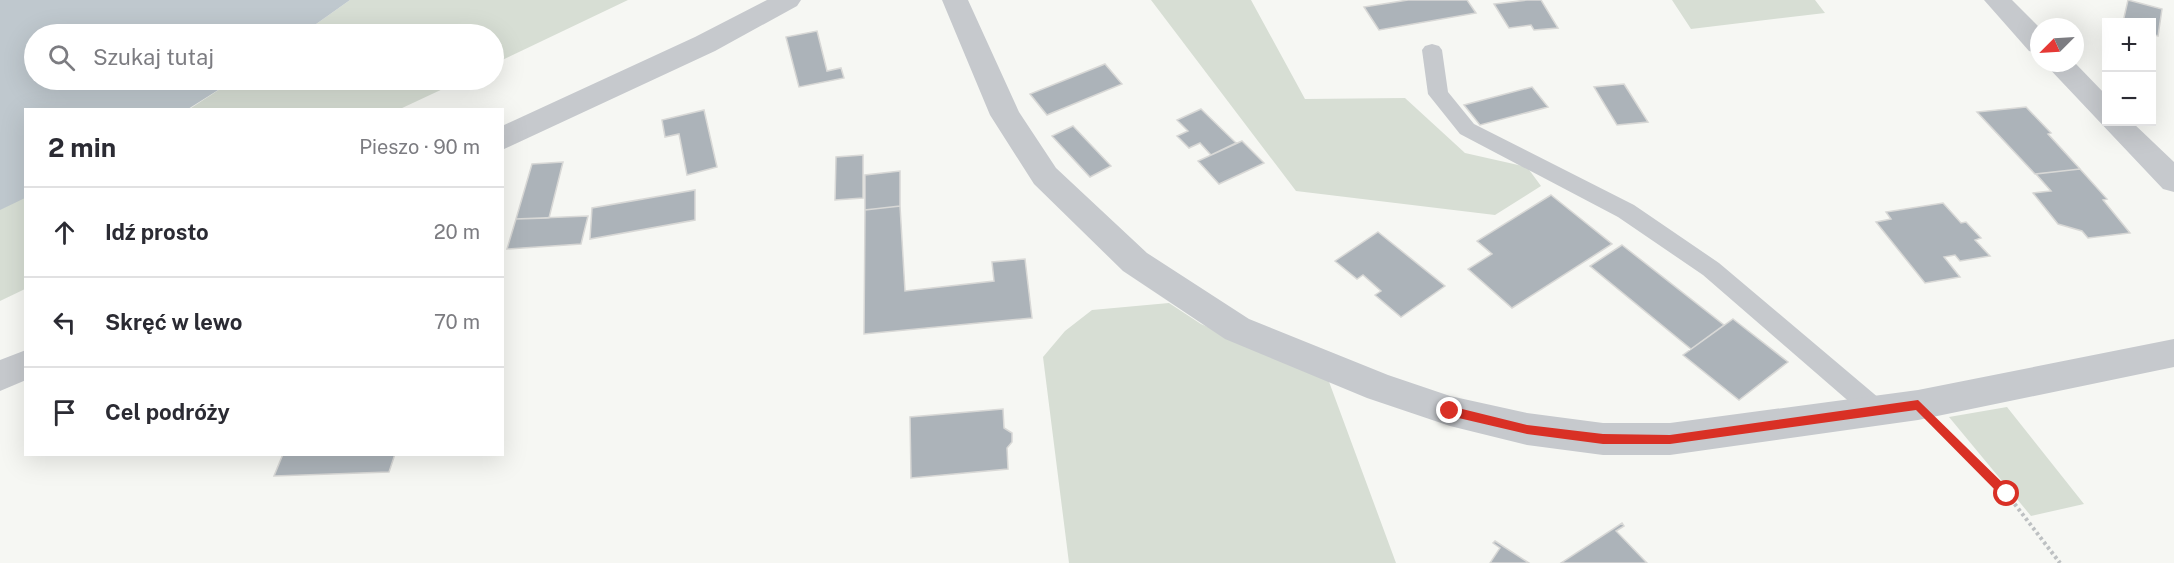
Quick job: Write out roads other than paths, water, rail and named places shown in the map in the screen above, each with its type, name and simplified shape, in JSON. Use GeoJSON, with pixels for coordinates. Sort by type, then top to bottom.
{"type":"FeatureCollection","features":[{"type":"Feature","properties":{"kind":"street"},"geometry":{"type":"LineString","coordinates":[[504,138],[705,44],[788,0]]}},
{"type":"Feature","properties":{"kind":"street"},"geometry":{"type":"LineString","coordinates":[[955,0],[1005,115],[1045,176],[1135,262],[1237,329],[1379,387],[1450,411],[1549,432],[1603,439],[1670,439],[1918,405],[2174,354]]}},
{"type":"Feature","properties":{"kind":"street"},"geometry":{"type":"LineString","coordinates":[[1997,0],[2030,35]]}},
{"type":"Feature","properties":{"kind":"street"},"geometry":{"type":"LineString","coordinates":[[2067,72],[2102,108]]}},
{"type":"Feature","properties":{"kind":"street"},"geometry":{"type":"LineString","coordinates":[[2119,126],[2174,181]]}},
{"type":"Feature","properties":{"kind":"street"},"geometry":{"type":"LineString","coordinates":[[0,376],[24,365]]}},
{"type":"Feature","properties":{"kind":"lane"},"geometry":{"type":"LineString","coordinates":[[1432,50],[1438,94],[1467,129],[1626,211],[1711,269],[1877,411]]}}]}
